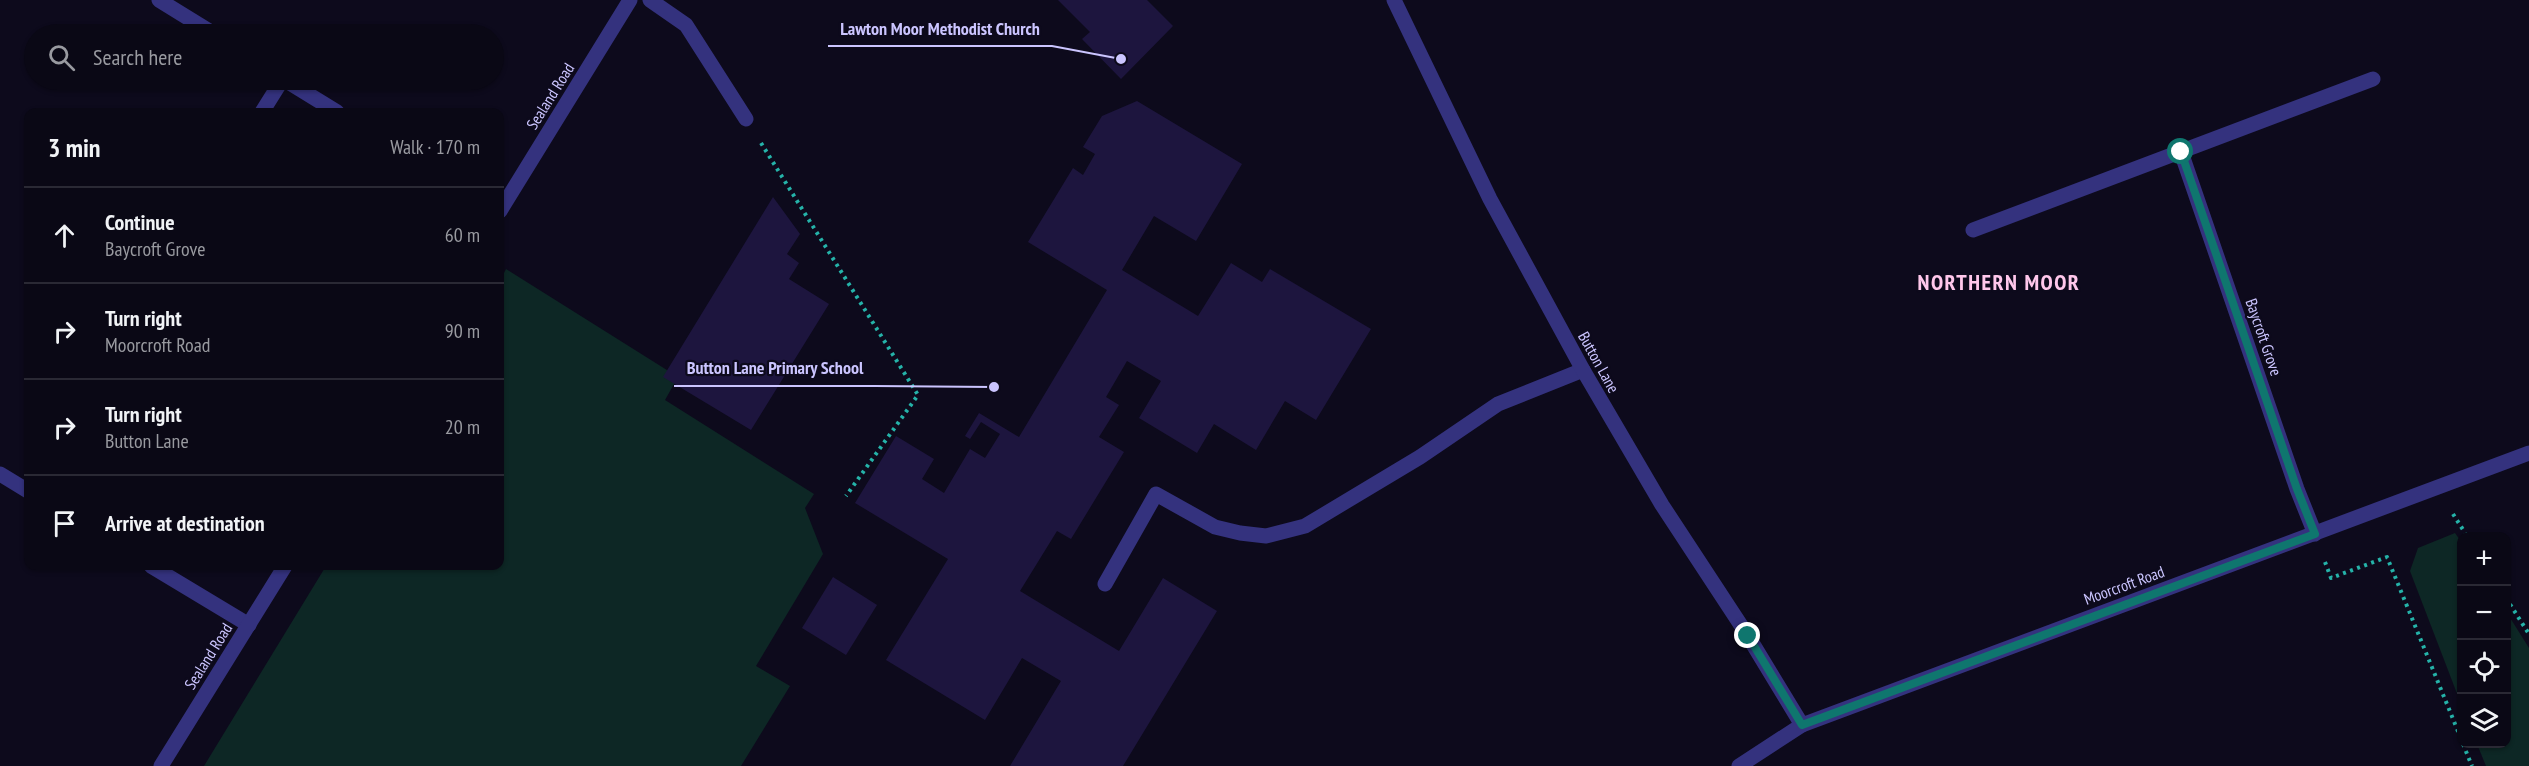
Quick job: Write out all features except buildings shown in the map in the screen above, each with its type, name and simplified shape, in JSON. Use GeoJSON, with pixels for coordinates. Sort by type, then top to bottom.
{"type":"FeatureCollection","features":[{"type":"Feature","properties":{"kind":"street"},"geometry":{"type":"LineString","coordinates":[[159,0],[198,24]]}},
{"type":"Feature","properties":{"kind":"street","name":"Sealand Road"},"geometry":{"type":"LineString","coordinates":[[504,205],[630,0]]}},
{"type":"Feature","properties":{"kind":"street"},"geometry":{"type":"LineString","coordinates":[[650,0],[686,25],[746,119]]}},
{"type":"Feature","properties":{"kind":"street","name":"Button Lane"},"geometry":{"type":"LineString","coordinates":[[1394,0],[1490,199],[1583,370],[1662,505],[1748,636],[1802,725]]}},
{"type":"Feature","properties":{"kind":"street"},"geometry":{"type":"LineString","coordinates":[[1973,230],[2373,80]]}},
{"type":"Feature","properties":{"kind":"street"},"geometry":{"type":"LineString","coordinates":[[264,108],[277,90]]}},
{"type":"Feature","properties":{"kind":"street"},"geometry":{"type":"LineString","coordinates":[[301,90],[331,108]]}},
{"type":"Feature","properties":{"kind":"street","name":"Baycroft Grove"},"geometry":{"type":"LineString","coordinates":[[2181,152],[2297,489],[2315,534]]}},
{"type":"Feature","properties":{"kind":"street"},"geometry":{"type":"LineString","coordinates":[[1105,584],[1156,494],[1215,527],[1240,534],[1266,536],[1305,526],[1420,457],[1498,404],[1583,370]]}},
{"type":"Feature","properties":{"kind":"street","name":"Moorcroft Road"},"geometry":{"type":"LineString","coordinates":[[1739,766],[1802,725],[2529,453]]}},
{"type":"Feature","properties":{"kind":"street"},"geometry":{"type":"LineString","coordinates":[[0,474],[24,489]]}},
{"type":"Feature","properties":{"kind":"street"},"geometry":{"type":"LineString","coordinates":[[158,570],[249,625]]}},
{"type":"Feature","properties":{"kind":"street","name":"Sealand Road"},"geometry":{"type":"LineString","coordinates":[[161,766],[283,570]]}},
{"type":"Feature","properties":{"kind":"path"},"geometry":{"type":"LineString","coordinates":[[746,119],[918,395],[846,496]]}},
{"type":"Feature","properties":{"kind":"path"},"geometry":{"type":"LineString","coordinates":[[2315,534],[2331,578],[2387,557],[2457,730]]}},
{"type":"Feature","properties":{"kind":"path"},"geometry":{"type":"LineString","coordinates":[[2511,606],[2529,634]]}},
{"type":"Feature","properties":{"kind":"path"},"geometry":{"type":"LineString","coordinates":[[2464,748],[2472,766]]}},
{"type":"Feature","properties":{"kind":"green space"},"geometry":{"type":"Polygon","coordinates":[[[506,269],[678,377],[665,400],[814,494],[805,508],[823,554],[756,666],[790,686],[741,766],[204,766],[324,570],[504,570],[504,273],[506,269]]]}},
{"type":"Feature","properties":{"kind":"green space"},"geometry":{"type":"Polygon","coordinates":[[[2455,533],[2457,536],[2457,694],[2410,571],[2418,548],[2455,533]]]}},
{"type":"Feature","properties":{"kind":"green space"},"geometry":{"type":"Polygon","coordinates":[[[2511,619],[2529,648],[2529,766],[2486,766],[2479,748],[2511,748],[2511,619]]]}},
{"type":"Feature","properties":{"kind":"place","name":"Lawton Moor Methodist Church"},"geometry":{"type":"Point","coordinates":[1121,59]}},
{"type":"Feature","properties":{"kind":"place","name":"Button Lane Primary School"},"geometry":{"type":"Point","coordinates":[994,387]}},
{"type":"Feature","properties":{"kind":"district","name":"NORTHERN MOOR"},"geometry":{"type":"Point","coordinates":[1999,282]}},
{"type":"Feature","properties":{"kind":"route"},"geometry":{"type":"LineString","coordinates":[[1748,636],[1802,725],[2315,534],[2297,489],[2181,152]]}}]}
